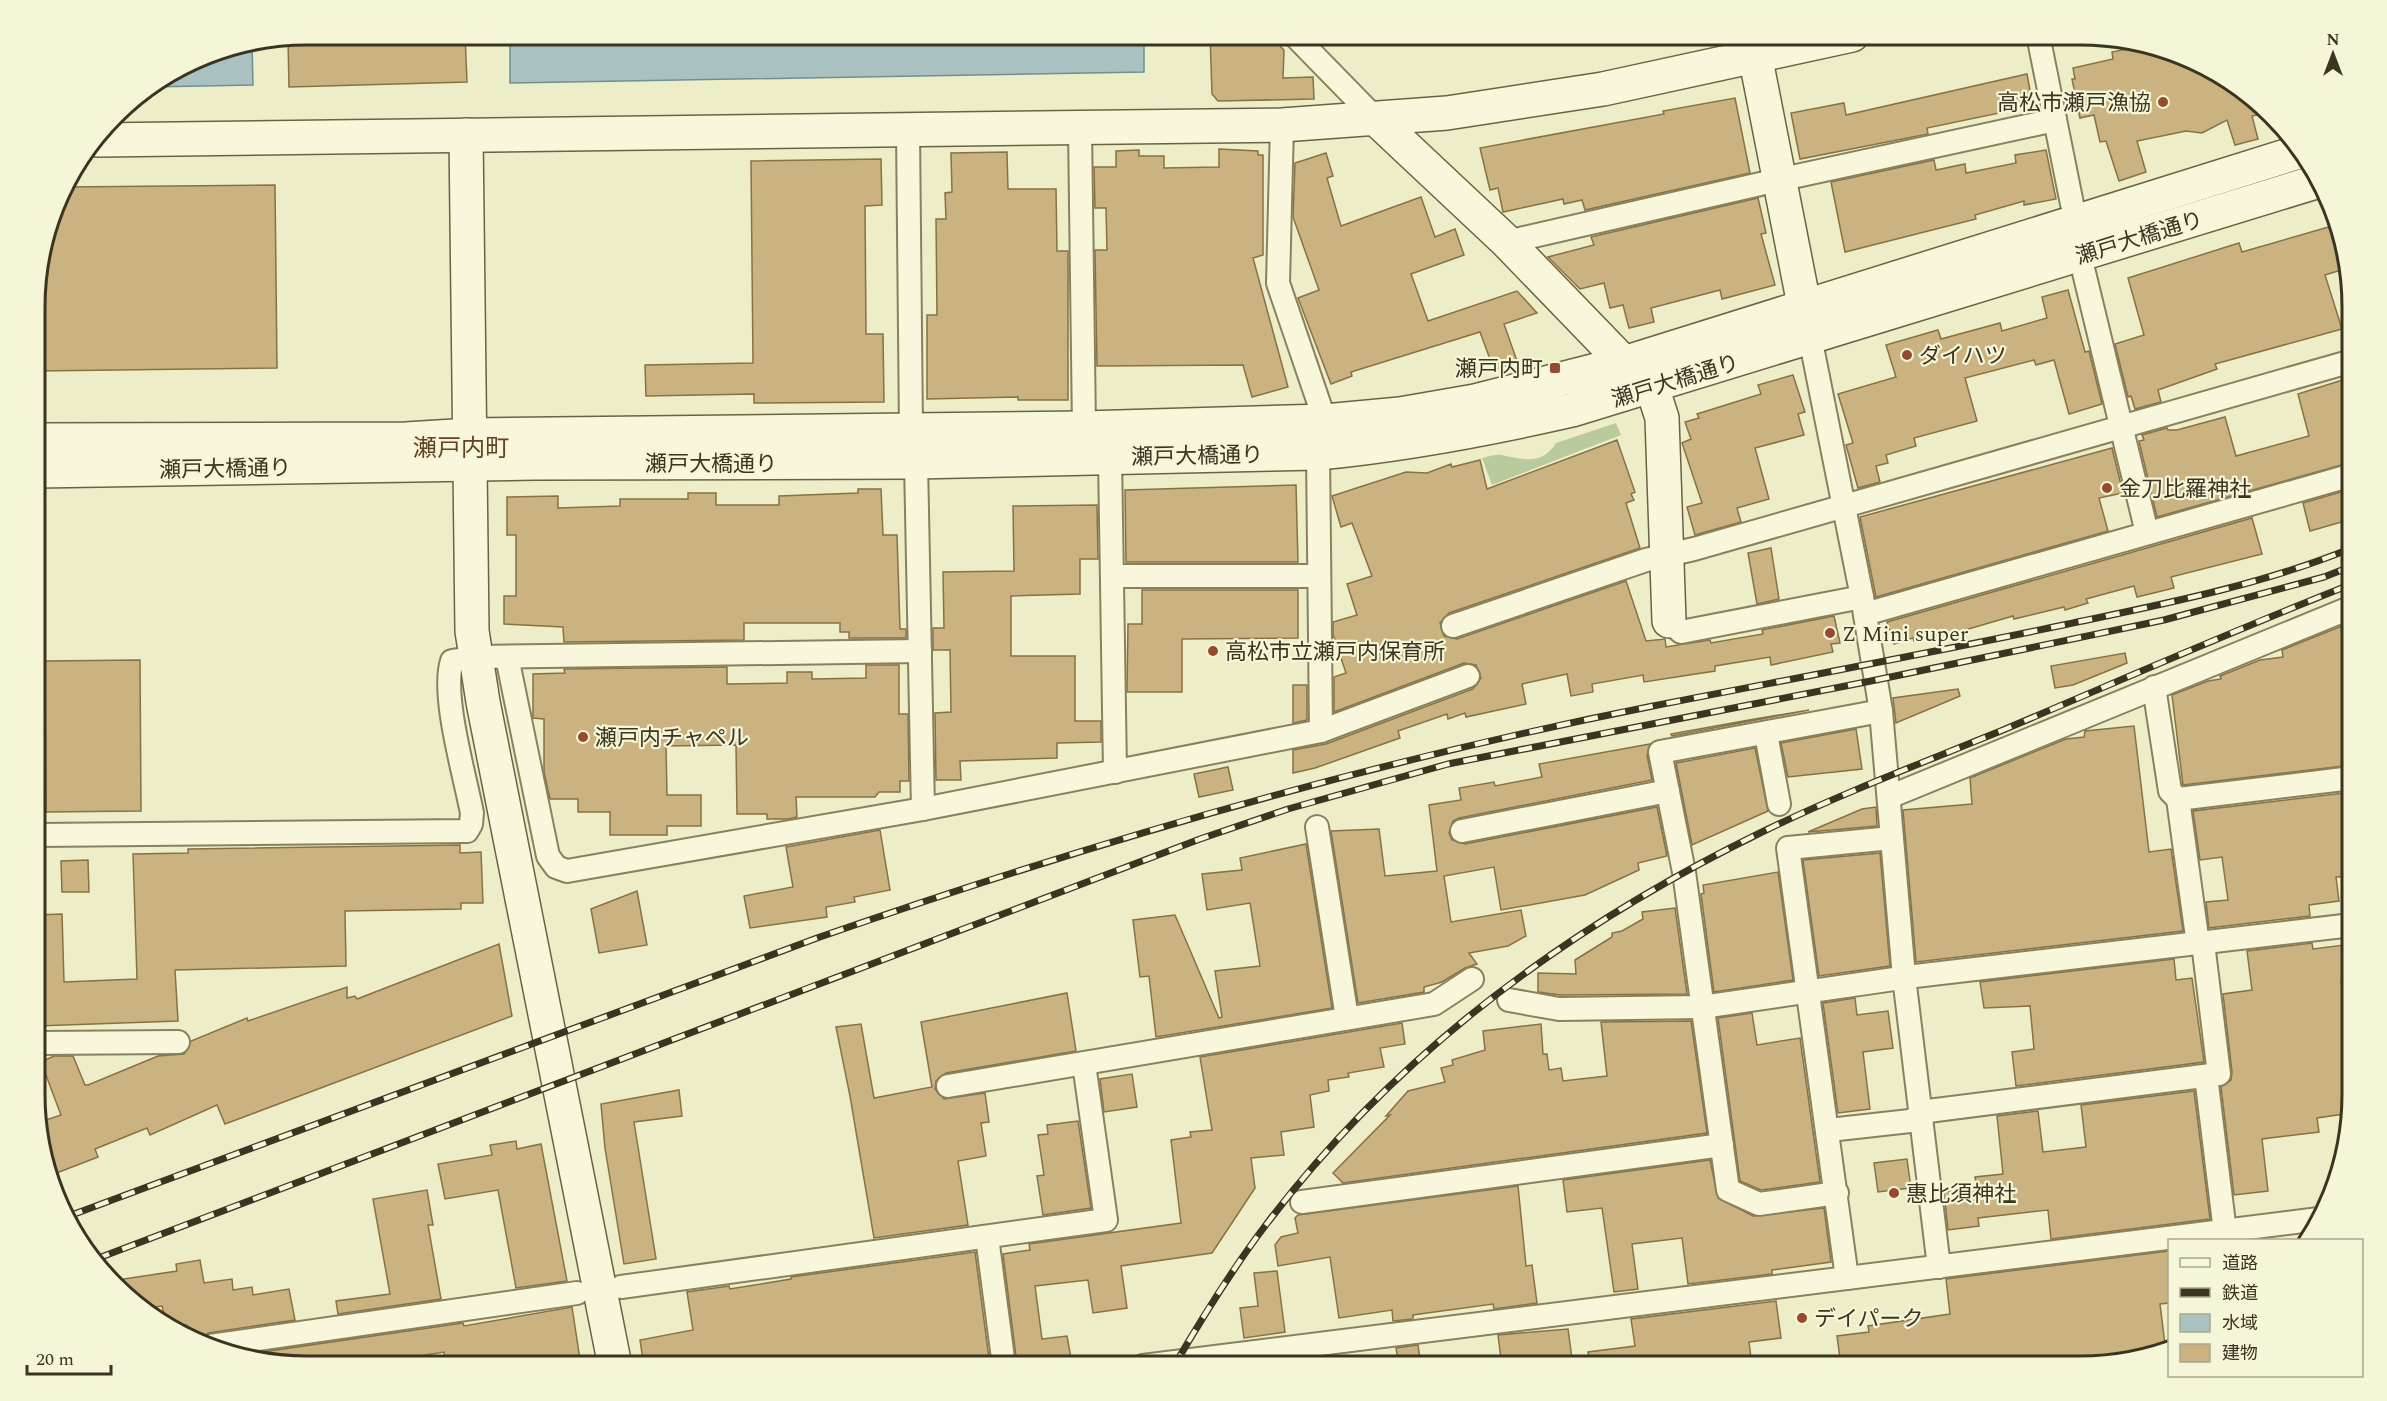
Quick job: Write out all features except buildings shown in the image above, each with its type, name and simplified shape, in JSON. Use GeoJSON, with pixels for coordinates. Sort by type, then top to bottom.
{"type":"FeatureCollection","features":[{"type":"Feature","properties":{"kind":"street"},"geometry":{"type":"LineString","coordinates":[[1304,45],[1376,119],[1507,242],[1624,363]]}},
{"type":"Feature","properties":{"kind":"street"},"geometry":{"type":"LineString","coordinates":[[105,140],[1282,125],[1447,113],[1604,89],[1801,45]]}},
{"type":"Feature","properties":{"kind":"street"},"geometry":{"type":"LineString","coordinates":[[2040,45],[2072,204],[2078,220]]}},
{"type":"Feature","properties":{"kind":"street"},"geometry":{"type":"LineString","coordinates":[[1755,55],[1863,605],[1881,711],[1904,977],[1939,1267]]}},
{"type":"Feature","properties":{"kind":"street"},"geometry":{"type":"LineString","coordinates":[[1507,242],[2055,120]]}},
{"type":"Feature","properties":{"kind":"street"},"geometry":{"type":"LineString","coordinates":[[1282,125],[1278,283],[1325,421]]}},
{"type":"Feature","properties":{"kind":"street"},"geometry":{"type":"LineString","coordinates":[[1080,128],[1084,428]]}},
{"type":"Feature","properties":{"kind":"street"},"geometry":{"type":"LineString","coordinates":[[908,130],[911,430]]}},
{"type":"Feature","properties":{"kind":"street"},"geometry":{"type":"LineString","coordinates":[[466,135],[472,631],[492,657],[548,856],[556,867],[567,871],[923,809],[1321,731],[1468,676]]}},
{"type":"Feature","properties":{"kind":"street","name":"瀬戸大橋通り"},"geometry":{"type":"LineString","coordinates":[[45,440],[406,439],[470,449],[916,462],[1318,453],[1374,448],[1490,429],[1652,387],[1807,322],[2078,220],[2292,154]]}},
{"type":"Feature","properties":{"kind":"street","name":"瀬戸大橋通り"},"geometry":{"type":"LineString","coordinates":[[45,471],[911,430],[1325,421],[1400,414],[1475,401],[1624,363],[1807,322],[2080,256],[2311,184]]}},
{"type":"Feature","properties":{"kind":"street"},"geometry":{"type":"LineString","coordinates":[[2080,256],[2147,534]]}},
{"type":"Feature","properties":{"kind":"street"},"geometry":{"type":"LineString","coordinates":[[1453,626],[1665,555],[2121,429],[2342,365]]}},
{"type":"Feature","properties":{"kind":"street"},"geometry":{"type":"LineString","coordinates":[[1652,387],[1662,418],[1669,621],[1681,632],[1863,605],[2147,534],[2342,478]]}},
{"type":"Feature","properties":{"kind":"street"},"geometry":{"type":"LineString","coordinates":[[1318,453],[1321,731]]}},
{"type":"Feature","properties":{"kind":"street"},"geometry":{"type":"LineString","coordinates":[[1110,457],[1115,772]]}},
{"type":"Feature","properties":{"kind":"street"},"geometry":{"type":"LineString","coordinates":[[916,462],[923,809]]}},
{"type":"Feature","properties":{"kind":"street"},"geometry":{"type":"LineString","coordinates":[[1112,576],[1318,576]]}},
{"type":"Feature","properties":{"kind":"street"},"geometry":{"type":"LineString","coordinates":[[1889,797],[2342,611]]}},
{"type":"Feature","properties":{"kind":"street"},"geometry":{"type":"LineString","coordinates":[[45,835],[467,831],[471,824],[472,813],[450,701],[449,672],[452,661],[492,657],[920,651]]}},
{"type":"Feature","properties":{"kind":"street"},"geometry":{"type":"LineString","coordinates":[[492,657],[613,1356]]}},
{"type":"Feature","properties":{"kind":"street"},"geometry":{"type":"LineString","coordinates":[[1829,1130],[1910,1120],[1920,1114],[2219,1074],[2203,943],[2197,937],[2178,799],[2170,791],[2154,687]]}},
{"type":"Feature","properties":{"kind":"street"},"geometry":{"type":"LineString","coordinates":[[1837,1193],[1759,1204],[1728,1190],[1684,873],[1660,752],[1881,711]]}},
{"type":"Feature","properties":{"kind":"street"},"geometry":{"type":"LineString","coordinates":[[1766,734],[1779,804]]}},
{"type":"Feature","properties":{"kind":"street"},"geometry":{"type":"LineString","coordinates":[[2178,799],[2342,779]]}},
{"type":"Feature","properties":{"kind":"street"},"geometry":{"type":"LineString","coordinates":[[1462,831],[1668,791]]}},
{"type":"Feature","properties":{"kind":"street"},"geometry":{"type":"LineString","coordinates":[[1317,827],[1347,1018]]}},
{"type":"Feature","properties":{"kind":"street"},"geometry":{"type":"LineString","coordinates":[[1847,1278],[1829,1130],[1788,848],[1892,837]]}},
{"type":"Feature","properties":{"kind":"street"},"geometry":{"type":"LineString","coordinates":[[1509,1000],[1559,1009],[1702,1007],[1904,977],[2342,926]]}},
{"type":"Feature","properties":{"kind":"street"},"geometry":{"type":"LineString","coordinates":[[948,1086],[1434,1004],[1472,979]]}},
{"type":"Feature","properties":{"kind":"street"},"geometry":{"type":"LineString","coordinates":[[45,1043],[178,1042]]}},
{"type":"Feature","properties":{"kind":"street"},"geometry":{"type":"LineString","coordinates":[[621,1287],[1106,1220],[1084,1064]]}},
{"type":"Feature","properties":{"kind":"street"},"geometry":{"type":"LineString","coordinates":[[2206,1076],[2225,1235]]}},
{"type":"Feature","properties":{"kind":"street"},"geometry":{"type":"LineString","coordinates":[[1302,1202],[1722,1145]]}},
{"type":"Feature","properties":{"kind":"street"},"geometry":{"type":"LineString","coordinates":[[2189,1239],[2309,1221]]}},
{"type":"Feature","properties":{"kind":"street"},"geometry":{"type":"LineString","coordinates":[[987,1237],[1003,1356]]}},
{"type":"Feature","properties":{"kind":"street"},"geometry":{"type":"LineString","coordinates":[[1223,1356],[1847,1278],[2168,1241]]}},
{"type":"Feature","properties":{"kind":"street"},"geometry":{"type":"LineString","coordinates":[[228,1343],[577,1293]]}},
{"type":"Feature","properties":{"kind":"green space"},"geometry":{"type":"Polygon","coordinates":[[[1616,423],[1621,435],[1492,485],[1482,458],[1499,455],[1524,459],[1538,458],[1551,450],[1556,443],[1616,423]]]}},
{"type":"Feature","properties":{"kind":"water"},"geometry":{"type":"Polygon","coordinates":[[[510,45],[1144,45],[1144,72],[510,83],[510,45]]]}},
{"type":"Feature","properties":{"kind":"water"},"geometry":{"type":"Polygon","coordinates":[[[252,51],[253,85],[166,87],[207,65],[252,51]]]}},
{"type":"Feature","properties":{"kind":"railway"},"geometry":{"type":"LineString","coordinates":[[74,1214],[817,938],[1023,870],[1231,807],[1547,728],[2176,601],[2283,573],[2342,552]]}},
{"type":"Feature","properties":{"kind":"railway"},"geometry":{"type":"LineString","coordinates":[[102,1257],[1200,839],[1288,809],[1448,764],[1876,680],[2164,620],[2324,577],[2342,570]]}},
{"type":"Feature","properties":{"kind":"railway"},"geometry":{"type":"LineString","coordinates":[[1180,1356],[1240,1260],[1265,1226],[1316,1164],[1370,1105],[1428,1051],[1490,1000],[1554,953],[1621,909],[1691,869],[1791,818],[2342,588]]}},
{"type":"Feature","properties":{"kind":"place","name":"高松市瀬戸漁協"},"geometry":{"type":"Point","coordinates":[2163,102]}},
{"type":"Feature","properties":{"kind":"place","name":"ダイハツ"},"geometry":{"type":"Point","coordinates":[1907,355]}},
{"type":"Feature","properties":{"kind":"place","name":"瀬戸内町"},"geometry":{"type":"Point","coordinates":[1555,368]}},
{"type":"Feature","properties":{"kind":"place","name":"金刀比羅神社"},"geometry":{"type":"Point","coordinates":[2107,488]}},
{"type":"Feature","properties":{"kind":"place","name":"Z Mini super"},"geometry":{"type":"Point","coordinates":[1830,633]}},
{"type":"Feature","properties":{"kind":"place","name":"高松市立瀬戸内保育所"},"geometry":{"type":"Point","coordinates":[1213,651]}},
{"type":"Feature","properties":{"kind":"place","name":"瀬戸内チャペル"},"geometry":{"type":"Point","coordinates":[583,737]}},
{"type":"Feature","properties":{"kind":"place","name":"惠比須神社"},"geometry":{"type":"Point","coordinates":[1894,1193]}},
{"type":"Feature","properties":{"kind":"place","name":"デイパーク"},"geometry":{"type":"Point","coordinates":[1802,1318]}},
{"type":"Feature","properties":{"kind":"district","name":"瀬戸内町"},"geometry":{"type":"Point","coordinates":[461,448]}}]}
